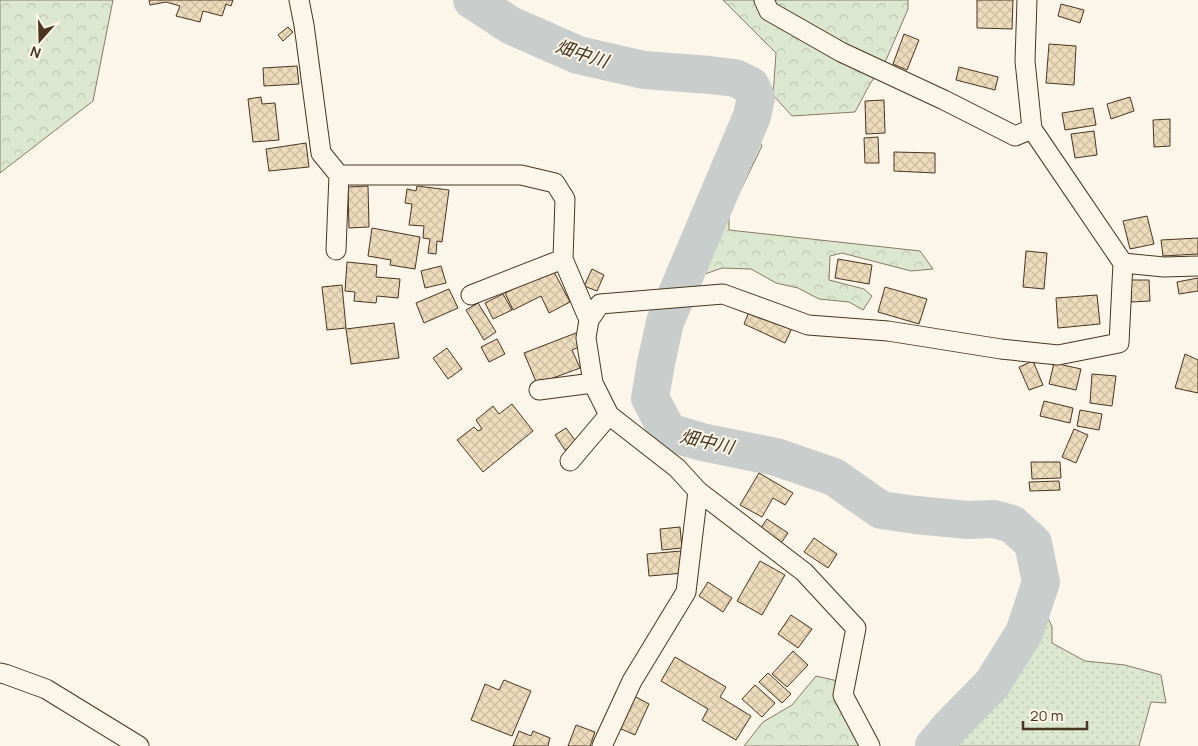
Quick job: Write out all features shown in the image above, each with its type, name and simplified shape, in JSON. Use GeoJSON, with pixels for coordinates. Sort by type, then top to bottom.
{"type":"FeatureCollection","features":[{"type":"Feature","properties":{"kind":"street"},"geometry":{"type":"LineString","coordinates":[[299,0],[321,153],[339,174],[336,250]]}},
{"type":"Feature","properties":{"kind":"street"},"geometry":{"type":"LineString","coordinates":[[764,0],[769,11],[841,52],[944,100],[1014,136],[1032,129]]}},
{"type":"Feature","properties":{"kind":"street"},"geometry":{"type":"LineString","coordinates":[[870,746],[843,695],[856,628],[804,572],[698,491],[677,468],[609,415],[593,383],[586,338],[589,320],[600,304],[723,294],[808,325],[888,331],[1000,349],[1058,354],[1119,343],[1123,263],[1032,129],[1025,62],[1027,0]]}},
{"type":"Feature","properties":{"kind":"street"},"geometry":{"type":"LineString","coordinates":[[339,174],[521,174],[555,183],[565,199],[563,260],[589,320]]}},
{"type":"Feature","properties":{"kind":"street"},"geometry":{"type":"LineString","coordinates":[[471,294],[563,260]]}},
{"type":"Feature","properties":{"kind":"street"},"geometry":{"type":"LineString","coordinates":[[1123,263],[1164,267],[1198,266]]}},
{"type":"Feature","properties":{"kind":"street"},"geometry":{"type":"LineString","coordinates":[[539,390],[593,383]]}},
{"type":"Feature","properties":{"kind":"street"},"geometry":{"type":"LineString","coordinates":[[570,461],[609,415]]}},
{"type":"Feature","properties":{"kind":"street"},"geometry":{"type":"LineString","coordinates":[[602,746],[632,680],[686,592],[698,491]]}},
{"type":"Feature","properties":{"kind":"street"},"geometry":{"type":"LineString","coordinates":[[0,673],[46,689],[139,746]]}},
{"type":"Feature","properties":{"kind":"green space"},"geometry":{"type":"Polygon","coordinates":[[[0,0],[113,0],[93,101],[0,173],[0,0]]]}},
{"type":"Feature","properties":{"kind":"green space"},"geometry":{"type":"Polygon","coordinates":[[[723,0],[908,0],[908,9],[886,60],[855,112],[792,116],[773,95],[776,53],[723,0]]]}},
{"type":"Feature","properties":{"kind":"green space"},"geometry":{"type":"Polygon","coordinates":[[[752,126],[762,146],[729,214],[729,230],[920,251],[933,269],[911,271],[842,253],[830,256],[829,280],[864,289],[872,296],[863,310],[849,302],[819,299],[798,288],[776,283],[751,269],[722,268],[691,279],[752,126]]]}},
{"type":"Feature","properties":{"kind":"green space"},"geometry":{"type":"Polygon","coordinates":[[[1046,613],[1052,627],[1052,643],[1085,661],[1125,665],[1161,675],[1166,703],[1151,702],[1139,746],[944,746],[989,696],[1026,649],[1040,618],[1046,613]]]}},
{"type":"Feature","properties":{"kind":"green space"},"geometry":{"type":"Polygon","coordinates":[[[816,676],[838,681],[865,746],[744,746],[763,722],[792,705],[816,676]]]}},
{"type":"Feature","properties":{"kind":"building"},"geometry":{"type":"Polygon","coordinates":[[[149,0],[233,0],[231,6],[226,4],[222,16],[203,11],[200,22],[176,16],[180,6],[166,2],[150,5],[149,0]]]}},
{"type":"Feature","properties":{"kind":"building"},"geometry":{"type":"Polygon","coordinates":[[[977,0],[1013,0],[1012,29],[977,28],[977,0]]]}},
{"type":"Feature","properties":{"kind":"building"},"geometry":{"type":"Polygon","coordinates":[[[1061,4],[1084,10],[1080,23],[1058,16],[1061,4]]]}},
{"type":"Feature","properties":{"kind":"building"},"geometry":{"type":"Polygon","coordinates":[[[288,27],[293,32],[283,41],[278,35],[288,27]]]}},
{"type":"Feature","properties":{"kind":"building"},"geometry":{"type":"Polygon","coordinates":[[[904,34],[919,40],[907,70],[893,64],[904,34]]]}},
{"type":"Feature","properties":{"kind":"building"},"geometry":{"type":"Polygon","coordinates":[[[1049,44],[1076,46],[1074,85],[1046,83],[1049,44]]]}},
{"type":"Feature","properties":{"kind":"building"},"geometry":{"type":"Polygon","coordinates":[[[297,66],[299,84],[264,86],[263,68],[297,66]]]}},
{"type":"Feature","properties":{"kind":"building"},"geometry":{"type":"Polygon","coordinates":[[[959,67],[998,77],[995,90],[956,80],[959,67]]]}},
{"type":"Feature","properties":{"kind":"building"},"geometry":{"type":"Polygon","coordinates":[[[261,97],[262,104],[275,103],[279,140],[253,142],[248,99],[261,97]]]}},
{"type":"Feature","properties":{"kind":"building"},"geometry":{"type":"Polygon","coordinates":[[[1130,97],[1134,111],[1111,119],[1107,104],[1130,97]]]}},
{"type":"Feature","properties":{"kind":"building"},"geometry":{"type":"Polygon","coordinates":[[[884,100],[885,133],[866,134],[865,101],[884,100]]]}},
{"type":"Feature","properties":{"kind":"building"},"geometry":{"type":"Polygon","coordinates":[[[1093,108],[1096,125],[1065,130],[1062,113],[1093,108]]]}},
{"type":"Feature","properties":{"kind":"building"},"geometry":{"type":"Polygon","coordinates":[[[1170,119],[1170,146],[1154,147],[1153,120],[1170,119]]]}},
{"type":"Feature","properties":{"kind":"building"},"geometry":{"type":"Polygon","coordinates":[[[1094,131],[1097,155],[1075,158],[1071,134],[1094,131]]]}},
{"type":"Feature","properties":{"kind":"building"},"geometry":{"type":"Polygon","coordinates":[[[878,137],[879,163],[865,163],[864,138],[878,137]]]}},
{"type":"Feature","properties":{"kind":"building"},"geometry":{"type":"Polygon","coordinates":[[[306,143],[309,167],[269,171],[266,149],[306,143]]]}},
{"type":"Feature","properties":{"kind":"building"},"geometry":{"type":"Polygon","coordinates":[[[894,152],[935,153],[935,173],[894,171],[894,152]]]}},
{"type":"Feature","properties":{"kind":"building"},"geometry":{"type":"Polygon","coordinates":[[[368,186],[369,227],[349,228],[348,187],[368,186]]]}},
{"type":"Feature","properties":{"kind":"building"},"geometry":{"type":"Polygon","coordinates":[[[417,186],[449,190],[442,242],[437,241],[436,254],[428,253],[430,239],[423,238],[424,226],[409,225],[412,204],[405,203],[407,189],[416,191],[417,186]]]}},
{"type":"Feature","properties":{"kind":"building"},"geometry":{"type":"Polygon","coordinates":[[[1147,216],[1154,244],[1130,249],[1123,221],[1147,216]]]}},
{"type":"Feature","properties":{"kind":"building"},"geometry":{"type":"Polygon","coordinates":[[[372,228],[420,237],[415,269],[390,265],[391,260],[368,256],[372,228]]]}},
{"type":"Feature","properties":{"kind":"building"},"geometry":{"type":"Polygon","coordinates":[[[1198,238],[1198,254],[1163,256],[1161,240],[1198,238]]]}},
{"type":"Feature","properties":{"kind":"building"},"geometry":{"type":"Polygon","coordinates":[[[1026,251],[1047,253],[1044,289],[1023,287],[1026,251]]]}},
{"type":"Feature","properties":{"kind":"building"},"geometry":{"type":"Polygon","coordinates":[[[838,259],[872,265],[869,284],[835,278],[838,259]]]}},
{"type":"Feature","properties":{"kind":"building"},"geometry":{"type":"Polygon","coordinates":[[[347,262],[377,265],[376,277],[400,279],[398,298],[377,296],[376,303],[354,301],[355,292],[345,291],[347,262]]]}},
{"type":"Feature","properties":{"kind":"building"},"geometry":{"type":"Polygon","coordinates":[[[441,266],[446,283],[425,288],[421,271],[441,266]]]}},
{"type":"Feature","properties":{"kind":"building"},"geometry":{"type":"Polygon","coordinates":[[[592,269],[604,275],[597,291],[584,286],[592,269]]]}},
{"type":"Feature","properties":{"kind":"building"},"geometry":{"type":"Polygon","coordinates":[[[553,270],[570,302],[549,313],[541,296],[513,310],[505,293],[553,270]]]}},
{"type":"Feature","properties":{"kind":"building"},"geometry":{"type":"Polygon","coordinates":[[[1198,278],[1198,291],[1179,294],[1177,282],[1198,278]]]}},
{"type":"Feature","properties":{"kind":"building"},"geometry":{"type":"Polygon","coordinates":[[[1131,280],[1149,280],[1150,301],[1131,302],[1131,280]]]}},
{"type":"Feature","properties":{"kind":"building"},"geometry":{"type":"Polygon","coordinates":[[[342,285],[346,328],[327,330],[322,287],[342,285]]]}},
{"type":"Feature","properties":{"kind":"building"},"geometry":{"type":"Polygon","coordinates":[[[885,287],[927,299],[919,324],[878,312],[885,287]]]}},
{"type":"Feature","properties":{"kind":"building"},"geometry":{"type":"Polygon","coordinates":[[[449,289],[458,308],[424,323],[416,303],[449,289]]]}},
{"type":"Feature","properties":{"kind":"building"},"geometry":{"type":"Polygon","coordinates":[[[503,294],[512,310],[493,319],[485,303],[503,294]]]}},
{"type":"Feature","properties":{"kind":"building"},"geometry":{"type":"Polygon","coordinates":[[[1097,295],[1100,324],[1058,328],[1056,298],[1097,295]]]}},
{"type":"Feature","properties":{"kind":"building"},"geometry":{"type":"Polygon","coordinates":[[[478,303],[496,332],[484,340],[466,310],[478,303]]]}},
{"type":"Feature","properties":{"kind":"building"},"geometry":{"type":"Polygon","coordinates":[[[751,307],[793,326],[785,343],[744,324],[751,307]]]}},
{"type":"Feature","properties":{"kind":"building"},"geometry":{"type":"Polygon","coordinates":[[[394,323],[399,358],[351,364],[346,329],[394,323]]]}},
{"type":"Feature","properties":{"kind":"building"},"geometry":{"type":"Polygon","coordinates":[[[576,333],[581,346],[572,350],[580,368],[537,384],[524,353],[576,333]]]}},
{"type":"Feature","properties":{"kind":"building"},"geometry":{"type":"Polygon","coordinates":[[[497,339],[505,354],[489,362],[481,347],[497,339]]]}},
{"type":"Feature","properties":{"kind":"building"},"geometry":{"type":"Polygon","coordinates":[[[447,348],[462,369],[448,379],[433,358],[447,348]]]}},
{"type":"Feature","properties":{"kind":"building"},"geometry":{"type":"Polygon","coordinates":[[[1185,354],[1198,360],[1198,393],[1175,388],[1185,354]]]}},
{"type":"Feature","properties":{"kind":"building"},"geometry":{"type":"Polygon","coordinates":[[[1033,361],[1043,385],[1029,390],[1019,367],[1033,361]]]}},
{"type":"Feature","properties":{"kind":"building"},"geometry":{"type":"Polygon","coordinates":[[[1054,363],[1081,369],[1076,390],[1049,384],[1054,363]]]}},
{"type":"Feature","properties":{"kind":"building"},"geometry":{"type":"Polygon","coordinates":[[[1092,374],[1116,376],[1112,406],[1090,403],[1092,374]]]}},
{"type":"Feature","properties":{"kind":"building"},"geometry":{"type":"Polygon","coordinates":[[[1044,401],[1073,408],[1070,423],[1040,416],[1044,401]]]}},
{"type":"Feature","properties":{"kind":"building"},"geometry":{"type":"Polygon","coordinates":[[[512,404],[533,431],[483,472],[457,440],[474,427],[478,431],[482,429],[476,420],[493,406],[499,414],[512,404]]]}},
{"type":"Feature","properties":{"kind":"building"},"geometry":{"type":"Polygon","coordinates":[[[1080,410],[1102,414],[1099,430],[1077,426],[1080,410]]]}},
{"type":"Feature","properties":{"kind":"building"},"geometry":{"type":"Polygon","coordinates":[[[566,428],[577,443],[565,450],[555,435],[566,428]]]}},
{"type":"Feature","properties":{"kind":"building"},"geometry":{"type":"Polygon","coordinates":[[[1074,429],[1088,435],[1076,463],[1062,457],[1074,429]]]}},
{"type":"Feature","properties":{"kind":"building"},"geometry":{"type":"Polygon","coordinates":[[[1031,462],[1060,462],[1061,478],[1032,479],[1031,462]]]}},
{"type":"Feature","properties":{"kind":"building"},"geometry":{"type":"Polygon","coordinates":[[[759,473],[793,493],[785,505],[773,498],[762,517],[740,505],[759,473]]]}},
{"type":"Feature","properties":{"kind":"building"},"geometry":{"type":"Polygon","coordinates":[[[1059,481],[1060,490],[1030,491],[1029,482],[1059,481]]]}},
{"type":"Feature","properties":{"kind":"building"},"geometry":{"type":"Polygon","coordinates":[[[767,519],[788,533],[779,546],[758,532],[767,519]]]}},
{"type":"Feature","properties":{"kind":"building"},"geometry":{"type":"Polygon","coordinates":[[[680,527],[682,548],[662,550],[660,529],[680,527]]]}},
{"type":"Feature","properties":{"kind":"building"},"geometry":{"type":"Polygon","coordinates":[[[814,538],[837,554],[828,568],[804,552],[814,538]]]}},
{"type":"Feature","properties":{"kind":"building"},"geometry":{"type":"Polygon","coordinates":[[[681,551],[684,573],[649,576],[647,554],[681,551]]]}},
{"type":"Feature","properties":{"kind":"building"},"geometry":{"type":"Polygon","coordinates":[[[760,561],[785,575],[762,615],[737,601],[760,561]]]}},
{"type":"Feature","properties":{"kind":"building"},"geometry":{"type":"Polygon","coordinates":[[[708,582],[732,598],[723,612],[699,596],[708,582]]]}},
{"type":"Feature","properties":{"kind":"building"},"geometry":{"type":"Polygon","coordinates":[[[791,615],[812,629],[798,648],[778,634],[791,615]]]}},
{"type":"Feature","properties":{"kind":"building"},"geometry":{"type":"Polygon","coordinates":[[[793,651],[808,665],[787,687],[772,674],[793,651]]]}},
{"type":"Feature","properties":{"kind":"building"},"geometry":{"type":"Polygon","coordinates":[[[675,657],[726,687],[720,697],[751,716],[736,740],[702,720],[708,709],[661,681],[675,657]]]}},
{"type":"Feature","properties":{"kind":"building"},"geometry":{"type":"Polygon","coordinates":[[[768,673],[791,694],[782,703],[759,682],[768,673]]]}},
{"type":"Feature","properties":{"kind":"building"},"geometry":{"type":"Polygon","coordinates":[[[504,680],[531,691],[512,736],[471,720],[485,684],[499,690],[504,680]]]}},
{"type":"Feature","properties":{"kind":"building"},"geometry":{"type":"Polygon","coordinates":[[[755,685],[775,703],[762,717],[742,699],[755,685]]]}},
{"type":"Feature","properties":{"kind":"building"},"geometry":{"type":"Polygon","coordinates":[[[634,696],[649,704],[635,735],[619,728],[634,696]]]}},
{"type":"Feature","properties":{"kind":"building"},"geometry":{"type":"Polygon","coordinates":[[[576,725],[595,732],[590,746],[568,746],[576,725]]]}},
{"type":"Feature","properties":{"kind":"building"},"geometry":{"type":"Polygon","coordinates":[[[519,731],[531,736],[533,731],[550,738],[549,746],[513,746],[519,731]]]}},
{"type":"Feature","properties":{"kind":"waterway","name":"畑中川"},"geometry":{"type":"LineString","coordinates":[[472,0],[510,25],[578,55],[644,70],[735,78],[751,86],[756,97],[752,116],[665,322],[650,398],[668,432],[702,442],[776,457],[834,477],[881,510],[968,520],[994,519],[1012,524],[1033,543],[1041,582],[1024,633],[992,684],[934,746]]}}]}
